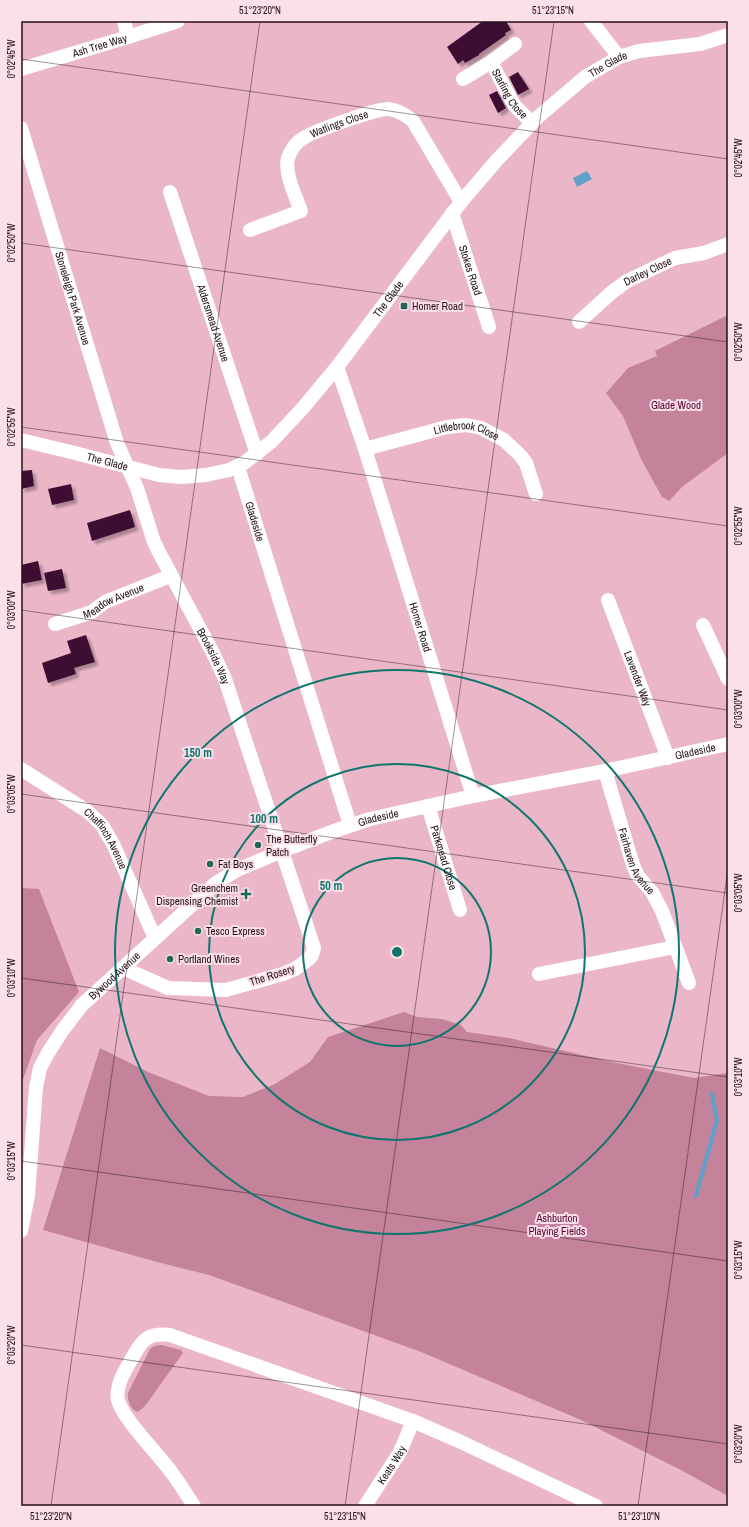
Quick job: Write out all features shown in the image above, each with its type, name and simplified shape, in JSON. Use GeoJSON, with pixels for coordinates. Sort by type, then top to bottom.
{"type":"FeatureCollection","features":[{"type":"Feature","properties":{"kind":"street"},"geometry":{"type":"LineString","coordinates":[[124,21],[128,37]]}},
{"type":"Feature","properties":{"kind":"street","name":"Ash Tree Way"},"geometry":{"type":"LineString","coordinates":[[21,69],[178,21]]}},
{"type":"Feature","properties":{"kind":"street"},"geometry":{"type":"LineString","coordinates":[[591,21],[619,57]]}},
{"type":"Feature","properties":{"kind":"street","name":"The Glade"},"geometry":{"type":"LineString","coordinates":[[21,440],[150,474],[181,476],[210,475],[238,466],[257,454],[290,423],[336,367],[460,202],[532,123],[585,77],[619,57],[639,51],[700,44],[728,35]]}},
{"type":"Feature","properties":{"kind":"street","name":"Starling Close"},"geometry":{"type":"LineString","coordinates":[[463,79],[491,62],[516,44]]}},
{"type":"Feature","properties":{"kind":"street","name":"Starling Close"},"geometry":{"type":"LineString","coordinates":[[491,62],[514,104],[532,123]]}},
{"type":"Feature","properties":{"kind":"street","name":"Watlings Close"},"geometry":{"type":"LineString","coordinates":[[250,230],[301,211],[289,175],[287,164],[291,152],[297,142],[312,133],[383,109],[395,111],[413,121],[460,202]]}},
{"type":"Feature","properties":{"kind":"street","name":"Stoneleigh Park Avenue"},"geometry":{"type":"LineString","coordinates":[[21,128],[117,443],[128,467]]}},
{"type":"Feature","properties":{"kind":"street","name":"Aldersmead Avenue"},"geometry":{"type":"LineString","coordinates":[[170,192],[257,454]]}},
{"type":"Feature","properties":{"kind":"street","name":"Stokes Road"},"geometry":{"type":"LineString","coordinates":[[452,213],[489,327]]}},
{"type":"Feature","properties":{"kind":"street","name":"Darley Close"},"geometry":{"type":"LineString","coordinates":[[579,322],[612,292],[627,281],[675,258],[704,253],[728,244]]}},
{"type":"Feature","properties":{"kind":"street","name":"Homer Road"},"geometry":{"type":"LineString","coordinates":[[336,367],[365,449],[473,796]]}},
{"type":"Feature","properties":{"kind":"street","name":"Littlebrook Close"},"geometry":{"type":"LineString","coordinates":[[365,449],[447,427],[466,425],[481,428],[504,440],[520,455],[527,467],[536,494]]}},
{"type":"Feature","properties":{"kind":"street","name":"Gladeside"},"geometry":{"type":"LineString","coordinates":[[238,466],[350,825],[397,812],[668,758],[728,744]]}},
{"type":"Feature","properties":{"kind":"street","name":"Brookside Way"},"geometry":{"type":"LineString","coordinates":[[128,467],[138,488],[154,542],[170,576],[212,652],[225,679],[282,851]]}},
{"type":"Feature","properties":{"kind":"street","name":"Meadow Avenue"},"geometry":{"type":"LineString","coordinates":[[55,624],[92,612],[105,602],[170,576]]}},
{"type":"Feature","properties":{"kind":"street","name":"Lavender Way"},"geometry":{"type":"LineString","coordinates":[[608,600],[668,758]]}},
{"type":"Feature","properties":{"kind":"street"},"geometry":{"type":"LineString","coordinates":[[703,625],[728,679]]}},
{"type":"Feature","properties":{"kind":"street","name":"Chaffinch Avenue"},"geometry":{"type":"LineString","coordinates":[[21,769],[87,811],[102,825],[112,841],[155,938]]}},
{"type":"Feature","properties":{"kind":"street","name":"Fairhaven Avenue"},"geometry":{"type":"LineString","coordinates":[[604,771],[633,865],[638,876],[652,892],[662,910],[688,982]]}},
{"type":"Feature","properties":{"kind":"street","name":"Parkmead Close"},"geometry":{"type":"LineString","coordinates":[[428,806],[460,910]]}},
{"type":"Feature","properties":{"kind":"street","name":"Bywood Avenue"},"geometry":{"type":"LineString","coordinates":[[21,1231],[28,1195],[36,1087],[42,1064],[62,1031],[82,1005],[216,883],[237,870],[350,825]]}},
{"type":"Feature","properties":{"kind":"street","name":"The Rosery"},"geometry":{"type":"LineString","coordinates":[[123,968],[168,988],[226,990],[283,974],[304,964],[312,955],[314,948],[282,851]]}},
{"type":"Feature","properties":{"kind":"street"},"geometry":{"type":"LineString","coordinates":[[539,974],[675,947]]}},
{"type":"Feature","properties":{"kind":"street"},"geometry":{"type":"LineString","coordinates":[[194,1506],[172,1473],[125,1414],[118,1400],[119,1386],[139,1347],[146,1338],[158,1334],[170,1335],[413,1421],[596,1506]]}},
{"type":"Feature","properties":{"kind":"street","name":"Keats Way"},"geometry":{"type":"LineString","coordinates":[[365,1506],[400,1452],[413,1421]]}},
{"type":"Feature","properties":{"kind":"green space","name":"Glade Wood"},"geometry":{"type":"Polygon","coordinates":[[[728,315],[728,453],[682,487],[669,501],[662,497],[641,459],[623,416],[606,393],[628,368],[657,356],[655,351],[728,315]]]}},
{"type":"Feature","properties":{"kind":"green space"},"geometry":{"type":"Polygon","coordinates":[[[21,888],[39,889],[79,992],[37,1040],[21,1085],[21,888]]]}},
{"type":"Feature","properties":{"kind":"green space","name":"Ashburton Playing Fields"},"geometry":{"type":"Polygon","coordinates":[[[404,1012],[417,1017],[442,1019],[461,1025],[467,1032],[509,1038],[617,1063],[694,1078],[728,1073],[728,1496],[679,1469],[581,1420],[421,1352],[209,1275],[43,1230],[100,1048],[148,1072],[209,1096],[243,1097],[275,1084],[310,1062],[328,1037],[404,1012]]]}},
{"type":"Feature","properties":{"kind":"green space"},"geometry":{"type":"Polygon","coordinates":[[[162,1345],[181,1350],[183,1353],[145,1406],[138,1412],[130,1405],[128,1393],[150,1349],[154,1346],[162,1345]]]}},
{"type":"Feature","properties":{"kind":"water"},"geometry":{"type":"Polygon","coordinates":[[[587,171],[592,179],[577,187],[573,178],[587,171]]]}},
{"type":"Feature","properties":{"kind":"building"},"geometry":{"type":"Polygon","coordinates":[[[483,21],[506,21],[511,30],[505,33],[506,35],[479,55],[465,63],[463,60],[458,64],[447,47],[483,21]]]}},
{"type":"Feature","properties":{"kind":"building"},"geometry":{"type":"Polygon","coordinates":[[[518,72],[529,89],[518,95],[509,77],[518,72]]]}},
{"type":"Feature","properties":{"kind":"building"},"geometry":{"type":"Polygon","coordinates":[[[497,91],[506,108],[498,113],[489,95],[497,91]]]}},
{"type":"Feature","properties":{"kind":"building"},"geometry":{"type":"Polygon","coordinates":[[[32,470],[34,486],[21,489],[21,471],[32,470]]]}},
{"type":"Feature","properties":{"kind":"building"},"geometry":{"type":"Polygon","coordinates":[[[71,484],[74,500],[52,505],[48,489],[71,484]]]}},
{"type":"Feature","properties":{"kind":"building"},"geometry":{"type":"Polygon","coordinates":[[[130,510],[135,527],[92,541],[87,523],[130,510]]]}},
{"type":"Feature","properties":{"kind":"building"},"geometry":{"type":"Polygon","coordinates":[[[38,561],[42,580],[21,584],[21,565],[38,561]]]}},
{"type":"Feature","properties":{"kind":"building"},"geometry":{"type":"Polygon","coordinates":[[[62,569],[66,588],[48,591],[44,573],[62,569]]]}},
{"type":"Feature","properties":{"kind":"building"},"geometry":{"type":"Polygon","coordinates":[[[86,635],[95,662],[74,668],[76,674],[48,683],[42,663],[71,653],[67,641],[86,635]]]}},
{"type":"Feature","properties":{"kind":"waterway"},"geometry":{"type":"LineString","coordinates":[[696,1196],[717,1120],[712,1094]]}},
{"type":"Feature","properties":{"kind":"place","name":"Homer Road"},"geometry":{"type":"Point","coordinates":[404,306]}},
{"type":"Feature","properties":{"kind":"place","name":"The Butterfly Patch"},"geometry":{"type":"Point","coordinates":[258,845]}},
{"type":"Feature","properties":{"kind":"place","name":"Fat Boys"},"geometry":{"type":"Point","coordinates":[210,864]}},
{"type":"Feature","properties":{"kind":"place","name":"Greenchem Dispensing Chemist"},"geometry":{"type":"Point","coordinates":[246,894]}},
{"type":"Feature","properties":{"kind":"place","name":"Tesco Express"},"geometry":{"type":"Point","coordinates":[198,931]}},
{"type":"Feature","properties":{"kind":"place","name":"Portland Wines"},"geometry":{"type":"Point","coordinates":[170,959]}}]}
